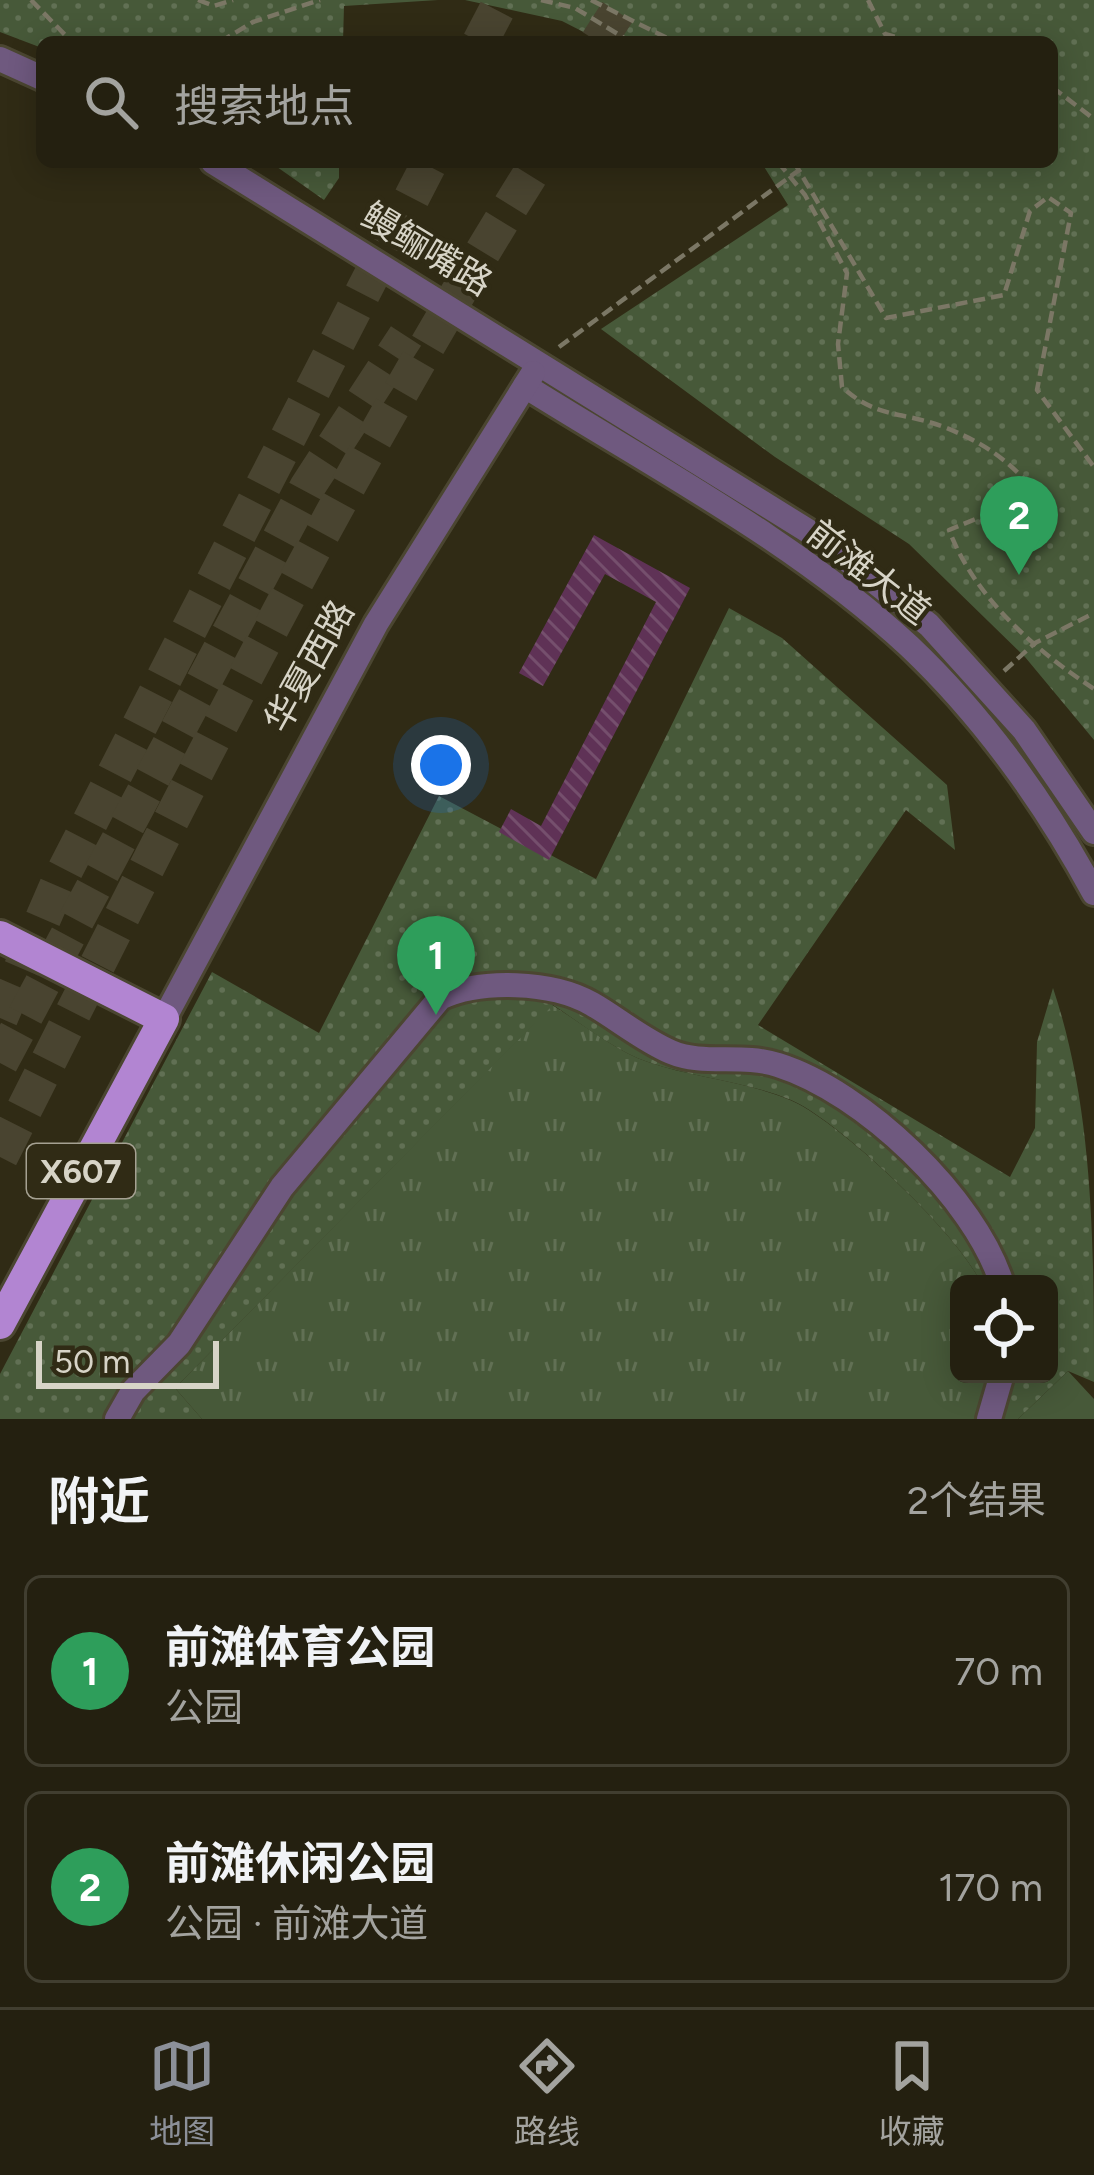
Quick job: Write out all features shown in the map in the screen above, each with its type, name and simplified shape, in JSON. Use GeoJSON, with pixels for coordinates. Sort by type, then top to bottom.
{"type":"FeatureCollection","features":[{"type":"Feature","properties":{"kind":"main road"},"geometry":{"type":"LineString","coordinates":[[0,936],[164,1019]]}},
{"type":"Feature","properties":{"kind":"main road","name":"华夏西路"},"geometry":{"type":"LineString","coordinates":[[0,1324],[164,1019]]}},
{"type":"Feature","properties":{"kind":"street"},"geometry":{"type":"LineString","coordinates":[[0,59],[36,75]]}},
{"type":"Feature","properties":{"kind":"street","name":"鳗鲡嘴路"},"geometry":{"type":"LineString","coordinates":[[223,168],[540,361]]}},
{"type":"Feature","properties":{"kind":"street","name":"华夏西路"},"geometry":{"type":"LineString","coordinates":[[164,1019],[376,624],[540,361]]}},
{"type":"Feature","properties":{"kind":"street","name":"前滩大道"},"geometry":{"type":"LineString","coordinates":[[540,361],[821,539],[929,625],[1024,730],[1094,832]]}},
{"type":"Feature","properties":{"kind":"street","name":"前滩大道"},"geometry":{"type":"LineString","coordinates":[[525,386],[804,563],[909,646],[1001,748],[1094,893]]}},
{"type":"Feature","properties":{"kind":"street"},"geometry":{"type":"LineString","coordinates":[[117,1419],[133,1391],[178,1344],[282,1187],[440,998],[464,986],[541,991],[586,1000],[666,1050],[696,1062],[723,1055],[777,1064],[835,1094],[933,1168],[990,1246],[999,1275]]}},
{"type":"Feature","properties":{"kind":"street"},"geometry":{"type":"LineString","coordinates":[[989,1419],[999,1383]]}},
{"type":"Feature","properties":{"kind":"path"},"geometry":{"type":"LineString","coordinates":[[31,0],[66,36]]}},
{"type":"Feature","properties":{"kind":"path"},"geometry":{"type":"LineString","coordinates":[[198,0],[214,6],[233,0]]}},
{"type":"Feature","properties":{"kind":"path"},"geometry":{"type":"LineString","coordinates":[[230,36],[253,22],[320,0]]}},
{"type":"Feature","properties":{"kind":"path"},"geometry":{"type":"LineString","coordinates":[[541,0],[575,8],[622,36]]}},
{"type":"Feature","properties":{"kind":"path"},"geometry":{"type":"LineString","coordinates":[[592,0],[663,36]]}},
{"type":"Feature","properties":{"kind":"path"},"geometry":{"type":"LineString","coordinates":[[868,0],[888,36]]}},
{"type":"Feature","properties":{"kind":"path"},"geometry":{"type":"LineString","coordinates":[[885,34],[892,36]]}},
{"type":"Feature","properties":{"kind":"path"},"geometry":{"type":"LineString","coordinates":[[1058,92],[1094,119]]}},
{"type":"Feature","properties":{"kind":"path"},"geometry":{"type":"LineString","coordinates":[[783,168],[847,273],[838,344],[842,387],[866,409],[941,426],[1008,458],[1046,504],[1039,541],[1014,538],[977,518],[949,530],[963,568],[1035,644],[1094,689]]}},
{"type":"Feature","properties":{"kind":"path"},"geometry":{"type":"LineString","coordinates":[[540,361],[802,168]]}},
{"type":"Feature","properties":{"kind":"path"},"geometry":{"type":"LineString","coordinates":[[799,170],[886,318],[1004,295],[1030,211],[1048,197],[1071,213],[1037,390],[1094,467]]}},
{"type":"Feature","properties":{"kind":"path"},"geometry":{"type":"LineString","coordinates":[[1035,644],[1094,613]]}},
{"type":"Feature","properties":{"kind":"green space"},"geometry":{"type":"Polygon","coordinates":[[[0,0],[438,0],[344,6],[343,36],[36,36],[36,46],[0,32],[0,0]]]}},
{"type":"Feature","properties":{"kind":"green space"},"geometry":{"type":"Polygon","coordinates":[[[465,0],[1094,0],[1094,740],[1025,657],[909,544],[775,457],[601,329],[788,205],[765,168],[1058,168],[1058,36],[591,36],[562,21],[465,0]]]}},
{"type":"Feature","properties":{"kind":"green space"},"geometry":{"type":"Polygon","coordinates":[[[279,168],[339,168],[339,178],[324,200],[279,168]]]}},
{"type":"Feature","properties":{"kind":"green space"},"geometry":{"type":"Polygon","coordinates":[[[729,608],[782,638],[947,785],[955,850],[906,810],[758,1025],[1010,1177],[1035,1128],[1037,1042],[1053,988],[1067,1035],[1084,1131],[1092,1231],[1094,1382],[1068,1371],[1058,1381],[1058,1275],[976,1275],[950,1239],[896,1182],[812,1111],[774,1094],[636,1057],[553,1005],[175,1388],[202,1419],[0,1419],[0,1374],[212,972],[319,1033],[439,796],[596,879],[729,608]]]}},
{"type":"Feature","properties":{"kind":"green space"},"geometry":{"type":"Polygon","coordinates":[[[552,1005],[636,1057],[790,1100],[866,1154],[925,1211],[976,1275],[950,1275],[950,1383],[992,1383],[991,1400],[976,1419],[202,1419],[175,1388],[552,1005]]]}},
{"type":"Feature","properties":{"kind":"green space"},"geometry":{"type":"Polygon","coordinates":[[[1068,1371],[1094,1399],[1094,1419],[1018,1419],[1058,1383],[1068,1371]]]}},
{"type":"Feature","properties":{"kind":"green space"},"geometry":{"type":"Polygon","coordinates":[[[992,1383],[1056,1383],[1018,1419],[1004,1419],[991,1400],[992,1383]]]}},
{"type":"Feature","properties":{"kind":"building"},"geometry":{"type":"Polygon","coordinates":[[[594,535],[690,588],[549,860],[499,832],[511,809],[541,826],[656,602],[605,574],[543,686],[519,673],[594,535]]]}},
{"type":"Feature","properties":{"kind":"tunnel"},"geometry":{"type":"LineString","coordinates":[[483,36],[502,0]]}},
{"type":"Feature","properties":{"kind":"tunnel"},"geometry":{"type":"LineString","coordinates":[[602,36],[625,0]]}},
{"type":"Feature","properties":{"kind":"tunnel"},"geometry":{"type":"LineString","coordinates":[[0,1018],[58,884],[427,168]]}},
{"type":"Feature","properties":{"kind":"tunnel"},"geometry":{"type":"LineString","coordinates":[[0,1157],[192,778],[325,529],[534,168]]}},
{"type":"Feature","properties":{"kind":"tunnel"},"geometry":{"type":"LineString","coordinates":[[0,1063],[308,486],[406,336]]}},
{"type":"Feature","properties":{"kind":"place","name":"前滩休闲公园"},"geometry":{"type":"Point","coordinates":[1019,575]}},
{"type":"Feature","properties":{"kind":"place","name":"前滩体育公园"},"geometry":{"type":"Point","coordinates":[436,1015]}}]}
